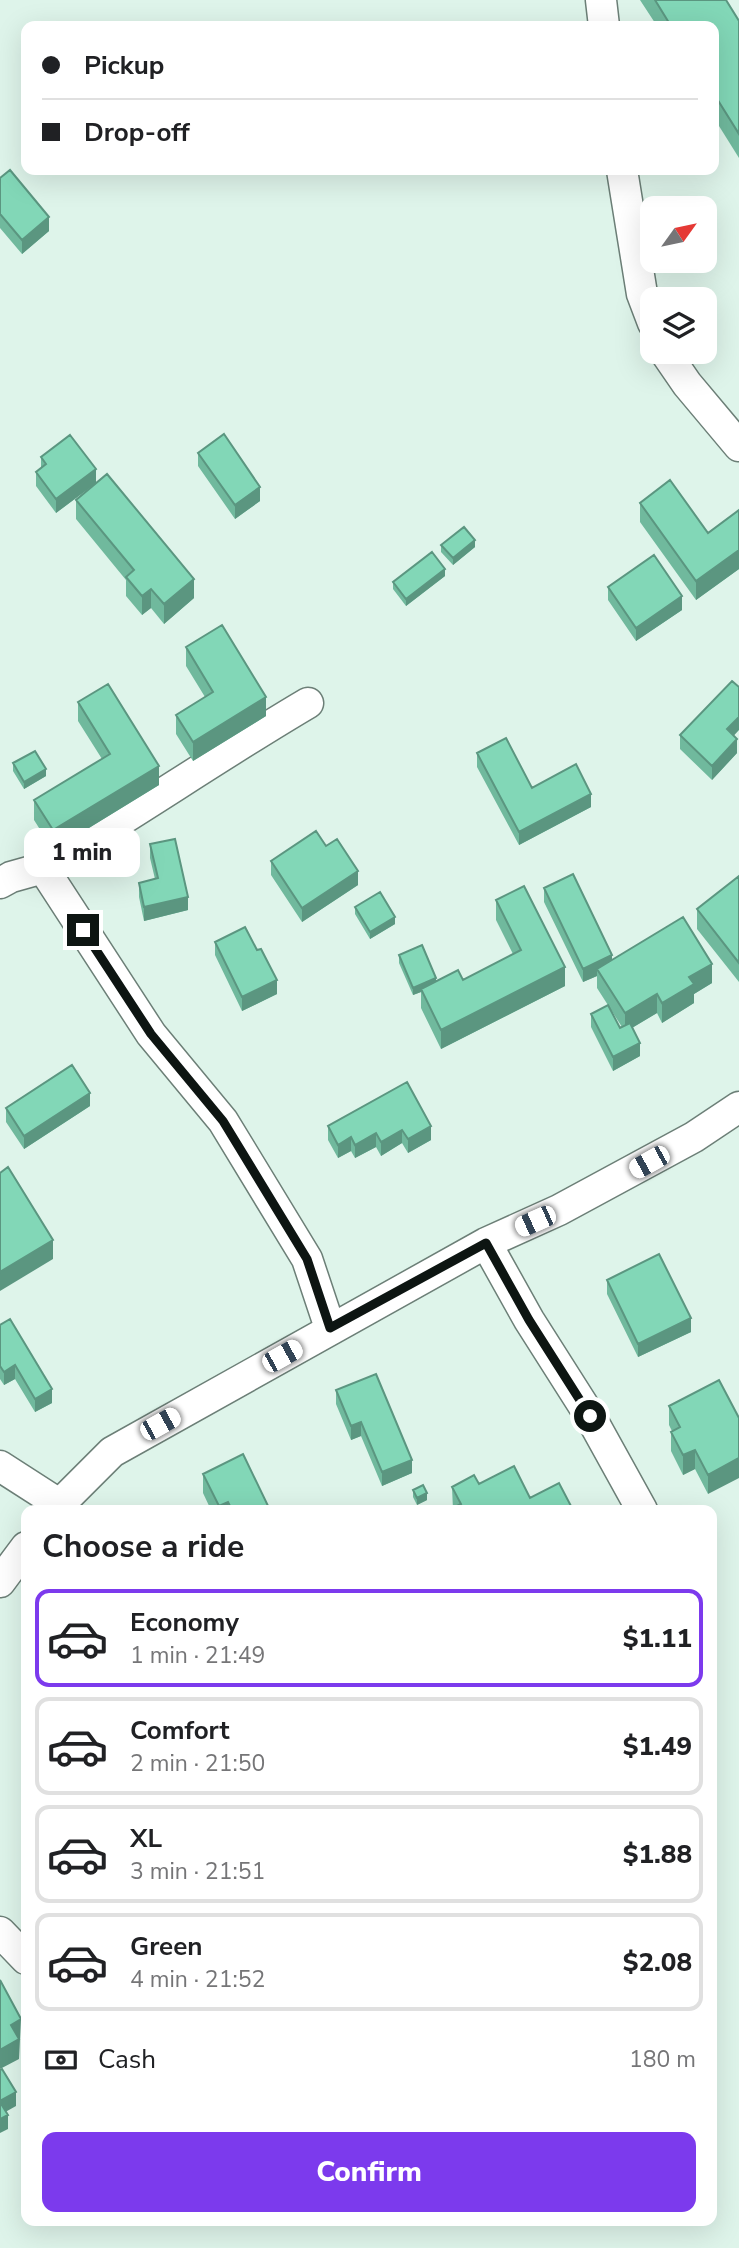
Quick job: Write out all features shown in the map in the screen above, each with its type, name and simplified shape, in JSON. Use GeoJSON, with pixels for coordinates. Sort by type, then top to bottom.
{"type":"FeatureCollection","features":[{"type":"Feature","properties":{"kind":"street"},"geometry":{"type":"LineString","coordinates":[[601,0],[603,21]]}},
{"type":"Feature","properties":{"kind":"street"},"geometry":{"type":"LineString","coordinates":[[623,175],[641,287]]}},
{"type":"Feature","properties":{"kind":"street"},"geometry":{"type":"LineString","coordinates":[[673,364],[739,446]]}},
{"type":"Feature","properties":{"kind":"street"},"geometry":{"type":"LineString","coordinates":[[0,883],[43,867],[308,703]]}},
{"type":"Feature","properties":{"kind":"street"},"geometry":{"type":"LineString","coordinates":[[43,867],[151,1034],[230,1133],[307,1259],[330,1328]]}},
{"type":"Feature","properties":{"kind":"street"},"geometry":{"type":"LineString","coordinates":[[58,1505],[112,1452],[486,1243],[584,1197],[694,1138],[739,1107]]}},
{"type":"Feature","properties":{"kind":"street"},"geometry":{"type":"LineString","coordinates":[[486,1243],[529,1320],[590,1416],[639,1505]]}},
{"type":"Feature","properties":{"kind":"street"},"geometry":{"type":"LineString","coordinates":[[0,1466],[53,1505]]}},
{"type":"Feature","properties":{"kind":"street"},"geometry":{"type":"LineString","coordinates":[[0,1582],[21,1554]]}},
{"type":"Feature","properties":{"kind":"street"},"geometry":{"type":"LineString","coordinates":[[0,1932],[21,1954]]}},
{"type":"Feature","properties":{"kind":"building"},"geometry":{"type":"Polygon","coordinates":[[[655,0],[726,0],[739,21],[739,134],[719,102],[719,21],[668,21],[655,0]]]}},
{"type":"Feature","properties":{"kind":"building"},"geometry":{"type":"Polygon","coordinates":[[[10,170],[49,217],[22,240],[0,214],[0,178],[10,170]]]}},
{"type":"Feature","properties":{"kind":"building"},"geometry":{"type":"Polygon","coordinates":[[[224,434],[260,487],[235,505],[198,453],[224,434]]]}},
{"type":"Feature","properties":{"kind":"building"},"geometry":{"type":"Polygon","coordinates":[[[70,435],[96,469],[56,499],[36,472],[46,464],[41,457],[70,435]]]}},
{"type":"Feature","properties":{"kind":"building"},"geometry":{"type":"Polygon","coordinates":[[[107,474],[194,579],[164,604],[151,589],[142,596],[126,577],[134,570],[76,500],[107,474]]]}},
{"type":"Feature","properties":{"kind":"building"},"geometry":{"type":"Polygon","coordinates":[[[670,480],[708,533],[739,510],[739,550],[696,581],[640,503],[670,480]]]}},
{"type":"Feature","properties":{"kind":"building"},"geometry":{"type":"Polygon","coordinates":[[[464,527],[475,540],[453,558],[441,545],[464,527]]]}},
{"type":"Feature","properties":{"kind":"building"},"geometry":{"type":"Polygon","coordinates":[[[432,552],[445,569],[406,599],[393,582],[432,552]]]}},
{"type":"Feature","properties":{"kind":"building"},"geometry":{"type":"Polygon","coordinates":[[[654,555],[682,596],[636,628],[608,587],[654,555]]]}},
{"type":"Feature","properties":{"kind":"building"},"geometry":{"type":"Polygon","coordinates":[[[222,625],[266,697],[193,742],[176,715],[213,692],[186,647],[222,625]]]}},
{"type":"Feature","properties":{"kind":"building"},"geometry":{"type":"Polygon","coordinates":[[[732,681],[739,687],[739,717],[727,729],[737,739],[712,766],[680,735],[732,681]]]}},
{"type":"Feature","properties":{"kind":"building"},"geometry":{"type":"Polygon","coordinates":[[[108,684],[159,766],[53,830],[34,800],[110,754],[78,702],[108,684]]]}},
{"type":"Feature","properties":{"kind":"building"},"geometry":{"type":"Polygon","coordinates":[[[506,738],[532,788],[576,764],[591,794],[519,832],[477,753],[506,738]]]}},
{"type":"Feature","properties":{"kind":"building"},"geometry":{"type":"Polygon","coordinates":[[[35,751],[46,769],[24,782],[13,763],[35,751]]]}},
{"type":"Feature","properties":{"kind":"building"},"geometry":{"type":"Polygon","coordinates":[[[316,831],[326,846],[337,839],[358,871],[302,908],[271,861],[316,831]]]}},
{"type":"Feature","properties":{"kind":"building"},"geometry":{"type":"Polygon","coordinates":[[[175,839],[188,897],[144,907],[139,883],[158,878],[150,844],[175,839]]]}},
{"type":"Feature","properties":{"kind":"building"},"geometry":{"type":"Polygon","coordinates":[[[573,874],[612,955],[583,969],[544,888],[573,874]]]}},
{"type":"Feature","properties":{"kind":"building"},"geometry":{"type":"Polygon","coordinates":[[[739,876],[739,963],[697,909],[739,876]]]}},
{"type":"Feature","properties":{"kind":"building"},"geometry":{"type":"Polygon","coordinates":[[[524,886],[565,967],[441,1030],[421,989],[458,970],[463,980],[521,950],[496,900],[524,886]]]}},
{"type":"Feature","properties":{"kind":"building"},"geometry":{"type":"Polygon","coordinates":[[[380,892],[395,917],[370,932],[355,907],[380,892]]]}},
{"type":"Feature","properties":{"kind":"building"},"geometry":{"type":"Polygon","coordinates":[[[683,917],[712,964],[689,977],[694,984],[662,1003],[657,994],[625,1013],[597,969],[683,917]]]}},
{"type":"Feature","properties":{"kind":"building"},"geometry":{"type":"Polygon","coordinates":[[[245,927],[257,950],[261,949],[277,980],[242,997],[215,942],[245,927]]]}},
{"type":"Feature","properties":{"kind":"building"},"geometry":{"type":"Polygon","coordinates":[[[422,945],[436,978],[413,988],[399,955],[422,945]]]}},
{"type":"Feature","properties":{"kind":"building"},"geometry":{"type":"Polygon","coordinates":[[[608,1005],[620,1028],[630,1023],[640,1043],[613,1057],[591,1014],[608,1005]]]}},
{"type":"Feature","properties":{"kind":"building"},"geometry":{"type":"Polygon","coordinates":[[[72,1065],[90,1093],[24,1136],[6,1108],[72,1065]]]}},
{"type":"Feature","properties":{"kind":"building"},"geometry":{"type":"Polygon","coordinates":[[[407,1082],[431,1126],[408,1139],[402,1130],[381,1142],[376,1133],[355,1145],[351,1137],[338,1145],[328,1126],[407,1082]]]}},
{"type":"Feature","properties":{"kind":"building"},"geometry":{"type":"Polygon","coordinates":[[[8,1167],[53,1240],[0,1272],[0,1173],[8,1167]]]}},
{"type":"Feature","properties":{"kind":"building"},"geometry":{"type":"Polygon","coordinates":[[[659,1254],[691,1318],[638,1344],[607,1280],[659,1254]]]}},
{"type":"Feature","properties":{"kind":"building"},"geometry":{"type":"Polygon","coordinates":[[[10,1319],[52,1389],[35,1399],[15,1365],[4,1372],[0,1366],[0,1325],[10,1319]]]}},
{"type":"Feature","properties":{"kind":"building"},"geometry":{"type":"Polygon","coordinates":[[[376,1374],[412,1460],[382,1472],[361,1422],[351,1426],[336,1390],[376,1374]]]}},
{"type":"Feature","properties":{"kind":"building"},"geometry":{"type":"Polygon","coordinates":[[[719,1380],[739,1418],[739,1458],[708,1475],[695,1450],[683,1455],[671,1432],[680,1427],[669,1406],[719,1380]]]}},
{"type":"Feature","properties":{"kind":"building"},"geometry":{"type":"Polygon","coordinates":[[[243,1454],[268,1505],[230,1505],[228,1502],[218,1505],[203,1474],[243,1454]]]}},
{"type":"Feature","properties":{"kind":"building"},"geometry":{"type":"Polygon","coordinates":[[[514,1466],[530,1498],[559,1483],[570,1505],[459,1505],[461,1504],[452,1487],[474,1475],[479,1484],[514,1466]]]}},
{"type":"Feature","properties":{"kind":"building"},"geometry":{"type":"Polygon","coordinates":[[[423,1485],[427,1493],[417,1498],[413,1490],[423,1485]]]}},
{"type":"Feature","properties":{"kind":"building"},"geometry":{"type":"Polygon","coordinates":[[[0,1980],[21,2019],[11,2025],[19,2039],[0,2050],[0,1980]]]}},
{"type":"Feature","properties":{"kind":"building"},"geometry":{"type":"Polygon","coordinates":[[[2,2069],[16,2092],[0,2101],[0,2070],[2,2069]]]}},
{"type":"Feature","properties":{"kind":"building"},"geometry":{"type":"Polygon","coordinates":[[[0,2102],[8,2115],[0,2119],[0,2102]]]}},
{"type":"Feature","properties":{"kind":"route"},"geometry":{"type":"LineString","coordinates":[[83,930],[151,1034],[223,1121],[307,1259],[330,1328],[486,1243],[529,1320],[590,1416]]}}]}
